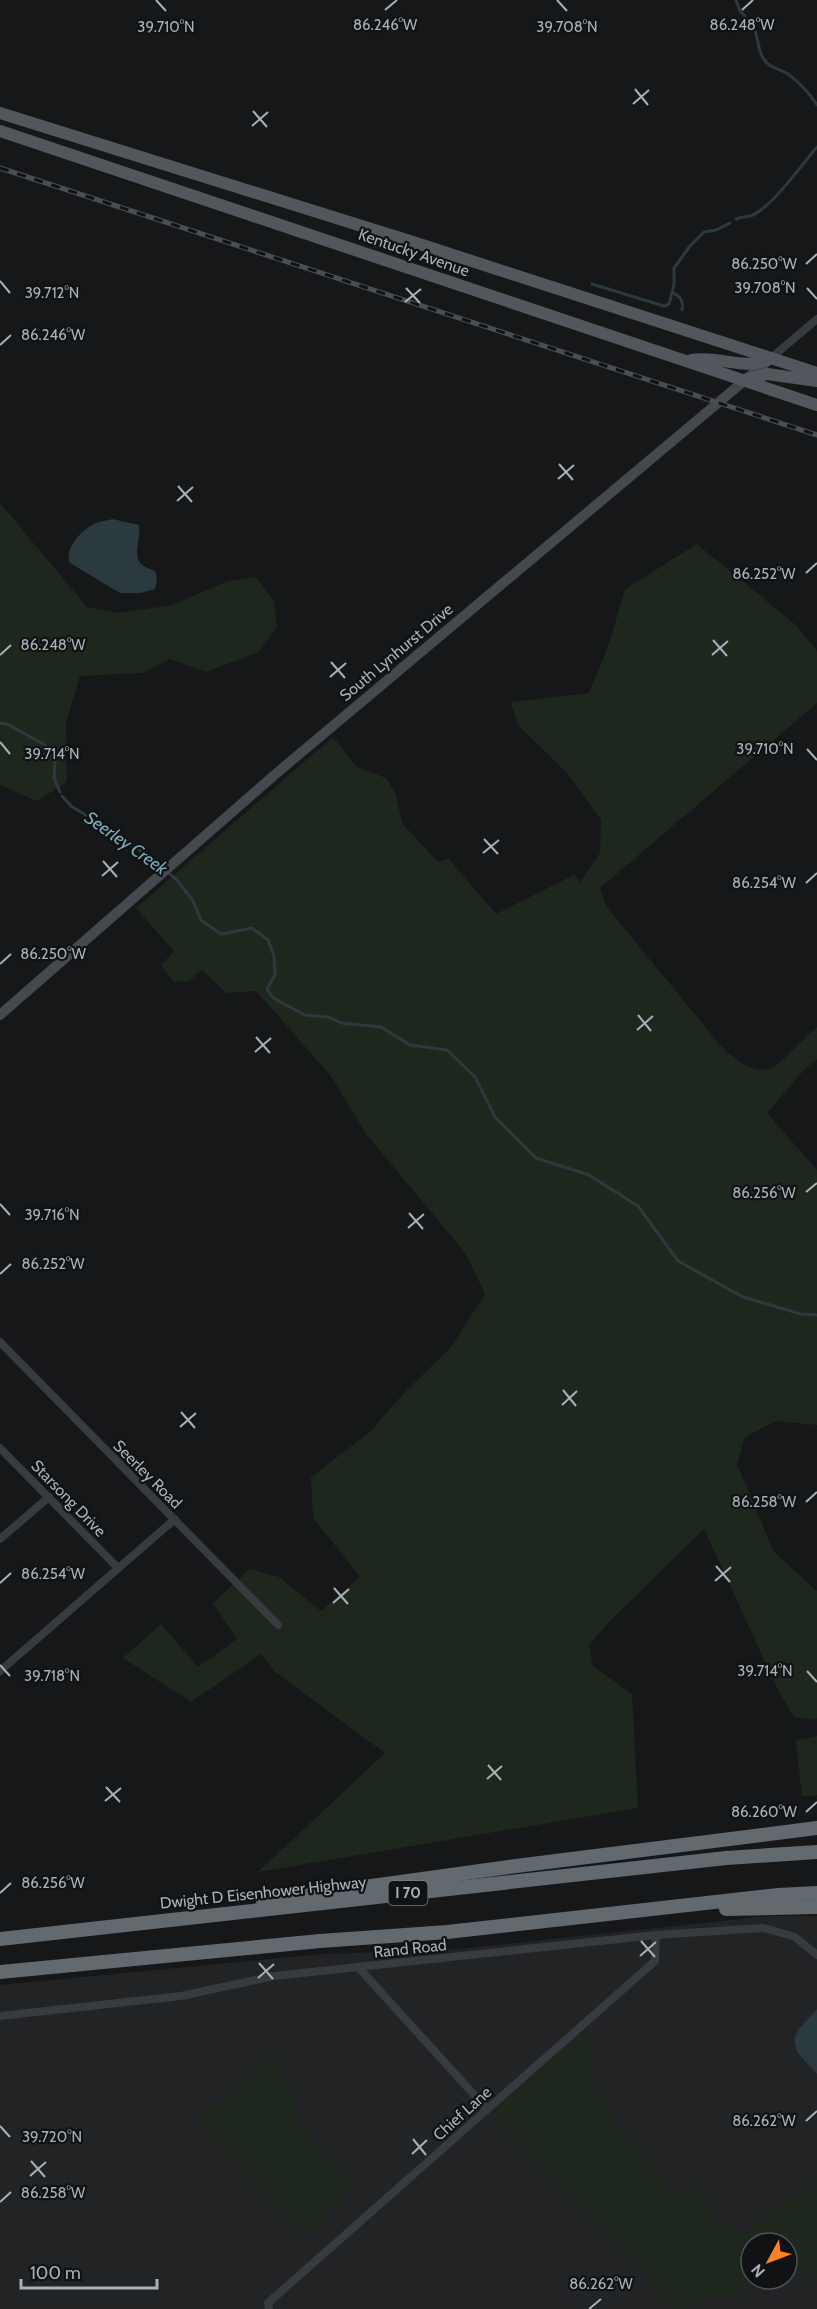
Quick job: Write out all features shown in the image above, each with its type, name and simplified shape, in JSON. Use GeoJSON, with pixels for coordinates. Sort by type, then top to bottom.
{"type":"FeatureCollection","features":[{"type":"Feature","properties":{"kind":"highway"},"geometry":{"type":"LineString","coordinates":[[137,1923],[312,1892],[817,1828]]}},
{"type":"Feature","properties":{"kind":"highway","name":"Dwight D Eisenhower Highway"},"geometry":{"type":"LineString","coordinates":[[0,1939],[726,1858],[817,1852]]}},
{"type":"Feature","properties":{"kind":"highway"},"geometry":{"type":"LineString","coordinates":[[0,1972],[320,1941],[447,1932],[778,1895],[817,1893]]}},
{"type":"Feature","properties":{"kind":"highway"},"geometry":{"type":"LineString","coordinates":[[643,1911],[817,1907]]}},
{"type":"Feature","properties":{"kind":"main road","name":"Kentucky Avenue"},"geometry":{"type":"LineString","coordinates":[[0,113],[413,242],[817,373]]}},
{"type":"Feature","properties":{"kind":"main road","name":"Kentucky Avenue"},"geometry":{"type":"LineString","coordinates":[[0,131],[817,405]]}},
{"type":"Feature","properties":{"kind":"main road"},"geometry":{"type":"LineString","coordinates":[[685,361],[705,359],[745,364],[771,358]]}},
{"type":"Feature","properties":{"kind":"main road","name":"South Lynhurst Drive"},"geometry":{"type":"LineString","coordinates":[[0,1015],[159,874],[412,658],[771,358]]}},
{"type":"Feature","properties":{"kind":"main road"},"geometry":{"type":"LineString","coordinates":[[744,381],[767,374],[817,381]]}},
{"type":"Feature","properties":{"kind":"street","name":"South Lynhurst Drive"},"geometry":{"type":"LineString","coordinates":[[771,358],[817,319]]}},
{"type":"Feature","properties":{"kind":"street","name":"Seerley Road"},"geometry":{"type":"LineString","coordinates":[[0,1342],[278,1625]]}},
{"type":"Feature","properties":{"kind":"street","name":"Starsong Drive"},"geometry":{"type":"LineString","coordinates":[[0,1448],[118,1568]]}},
{"type":"Feature","properties":{"kind":"street"},"geometry":{"type":"LineString","coordinates":[[0,1539],[49,1497]]}},
{"type":"Feature","properties":{"kind":"street"},"geometry":{"type":"LineString","coordinates":[[0,1671],[175,1519]]}},
{"type":"Feature","properties":{"kind":"street","name":"Rand Road"},"geometry":{"type":"LineString","coordinates":[[0,2016],[182,1995],[258,1979],[656,1935],[764,1928],[795,1937],[817,1955]]}},
{"type":"Feature","properties":{"kind":"street","name":"Chief Lane"},"geometry":{"type":"LineString","coordinates":[[269,2306],[655,1961],[656,1935]]}},
{"type":"Feature","properties":{"kind":"street"},"geometry":{"type":"LineString","coordinates":[[358,1967],[487,2109]]}},
{"type":"Feature","properties":{"kind":"shaded area"},"geometry":{"type":"Polygon","coordinates":[[[0,503],[87,607],[119,613],[172,605],[226,582],[256,577],[274,601],[277,627],[259,652],[206,672],[170,659],[143,673],[80,676],[66,723],[67,782],[37,801],[0,785],[0,503]]]}},
{"type":"Feature","properties":{"kind":"shaded area"},"geometry":{"type":"Polygon","coordinates":[[[112,519],[139,525],[138,559],[141,564],[155,571],[157,580],[155,589],[141,593],[120,593],[70,563],[69,552],[79,535],[96,523],[112,519]]]}},
{"type":"Feature","properties":{"kind":"shaded area"},"geometry":{"type":"Polygon","coordinates":[[[697,544],[796,625],[817,651],[817,703],[600,888],[606,906],[721,1046],[738,1060],[751,1068],[763,1070],[772,1067],[782,1061],[817,1027],[817,1059],[804,1070],[767,1113],[817,1170],[817,1425],[776,1421],[745,1437],[737,1464],[774,1552],[817,1591],[817,1718],[814,1720],[794,1717],[779,1692],[704,1529],[607,1624],[589,1645],[593,1666],[632,1694],[638,1808],[258,1872],[385,1753],[275,1672],[261,1654],[191,1702],[123,1658],[161,1624],[198,1667],[237,1639],[213,1603],[250,1569],[279,1577],[321,1611],[360,1577],[313,1518],[311,1477],[370,1432],[403,1394],[451,1347],[485,1294],[466,1254],[367,1135],[330,1075],[256,991],[226,993],[202,970],[189,981],[174,982],[161,965],[174,951],[136,908],[333,737],[357,767],[386,778],[396,794],[402,823],[438,862],[449,859],[496,914],[574,875],[580,882],[600,853],[601,820],[567,773],[518,725],[511,702],[589,693],[609,644],[625,589],[697,544]]]}},
{"type":"Feature","properties":{"kind":"shaded area"},"geometry":{"type":"Polygon","coordinates":[[[817,1736],[817,1795],[802,1797],[796,1740],[817,1736]]]}},
{"type":"Feature","properties":{"kind":"shaded area"},"geometry":{"type":"Polygon","coordinates":[[[769,1916],[817,1916],[817,2309],[0,2309],[0,1985],[322,1954],[449,1950],[769,1916]]]}},
{"type":"Feature","properties":{"kind":"shaded area"},"geometry":{"type":"Polygon","coordinates":[[[817,2009],[817,2074],[797,2052],[794,2039],[799,2029],[817,2009]]]}},
{"type":"Feature","properties":{"kind":"shaded area"},"geometry":{"type":"Polygon","coordinates":[[[592,2029],[590,2067],[593,2085],[655,2171],[674,2193],[698,2187],[705,2195],[712,2217],[740,2231],[739,2291],[742,2292],[729,2297],[707,2296],[687,2309],[675,2309],[492,2112],[502,2099],[581,2033],[592,2029]]]}},
{"type":"Feature","properties":{"kind":"shaded area"},"geometry":{"type":"Polygon","coordinates":[[[275,2055],[290,2086],[298,2121],[353,2187],[308,2236],[197,2119],[275,2055]]]}},
{"type":"Feature","properties":{"kind":"shaded area"},"geometry":{"type":"Polygon","coordinates":[[[817,2172],[817,2282],[799,2268],[799,2231],[750,2231],[809,2183],[817,2172]]]}},
{"type":"Feature","properties":{"kind":"waterway"},"geometry":{"type":"LineString","coordinates":[[736,0],[740,11],[745,16]]}},
{"type":"Feature","properties":{"kind":"waterway"},"geometry":{"type":"LineString","coordinates":[[755,31],[760,52],[767,63],[792,77],[817,105]]}},
{"type":"Feature","properties":{"kind":"waterway"},"geometry":{"type":"LineString","coordinates":[[736,219],[750,216],[767,205],[817,147]]}},
{"type":"Feature","properties":{"kind":"waterway"},"geometry":{"type":"LineString","coordinates":[[592,284],[664,306],[669,304],[674,285],[674,268],[690,246],[704,232],[716,230],[730,223]]}},
{"type":"Feature","properties":{"kind":"waterway"},"geometry":{"type":"LineString","coordinates":[[673,293],[681,300],[682,310]]}},
{"type":"Feature","properties":{"kind":"waterway","name":"Seerley Creek"},"geometry":{"type":"LineString","coordinates":[[0,723],[7,724],[45,745],[55,762],[54,778],[60,792]]}},
{"type":"Feature","properties":{"kind":"waterway","name":"Seerley Creek"},"geometry":{"type":"LineString","coordinates":[[62,796],[71,806],[128,841],[176,879],[192,899],[201,920],[221,934],[252,928],[268,940],[274,956],[275,975],[267,989],[273,998],[305,1015],[328,1017],[341,1023],[381,1027],[410,1045],[447,1050],[475,1077],[495,1117],[536,1158],[589,1175],[638,1206],[678,1261],[743,1297],[801,1314],[817,1315]]}},
{"type":"Feature","properties":{"kind":"railway"},"geometry":{"type":"LineString","coordinates":[[0,168],[817,435]]}}]}
